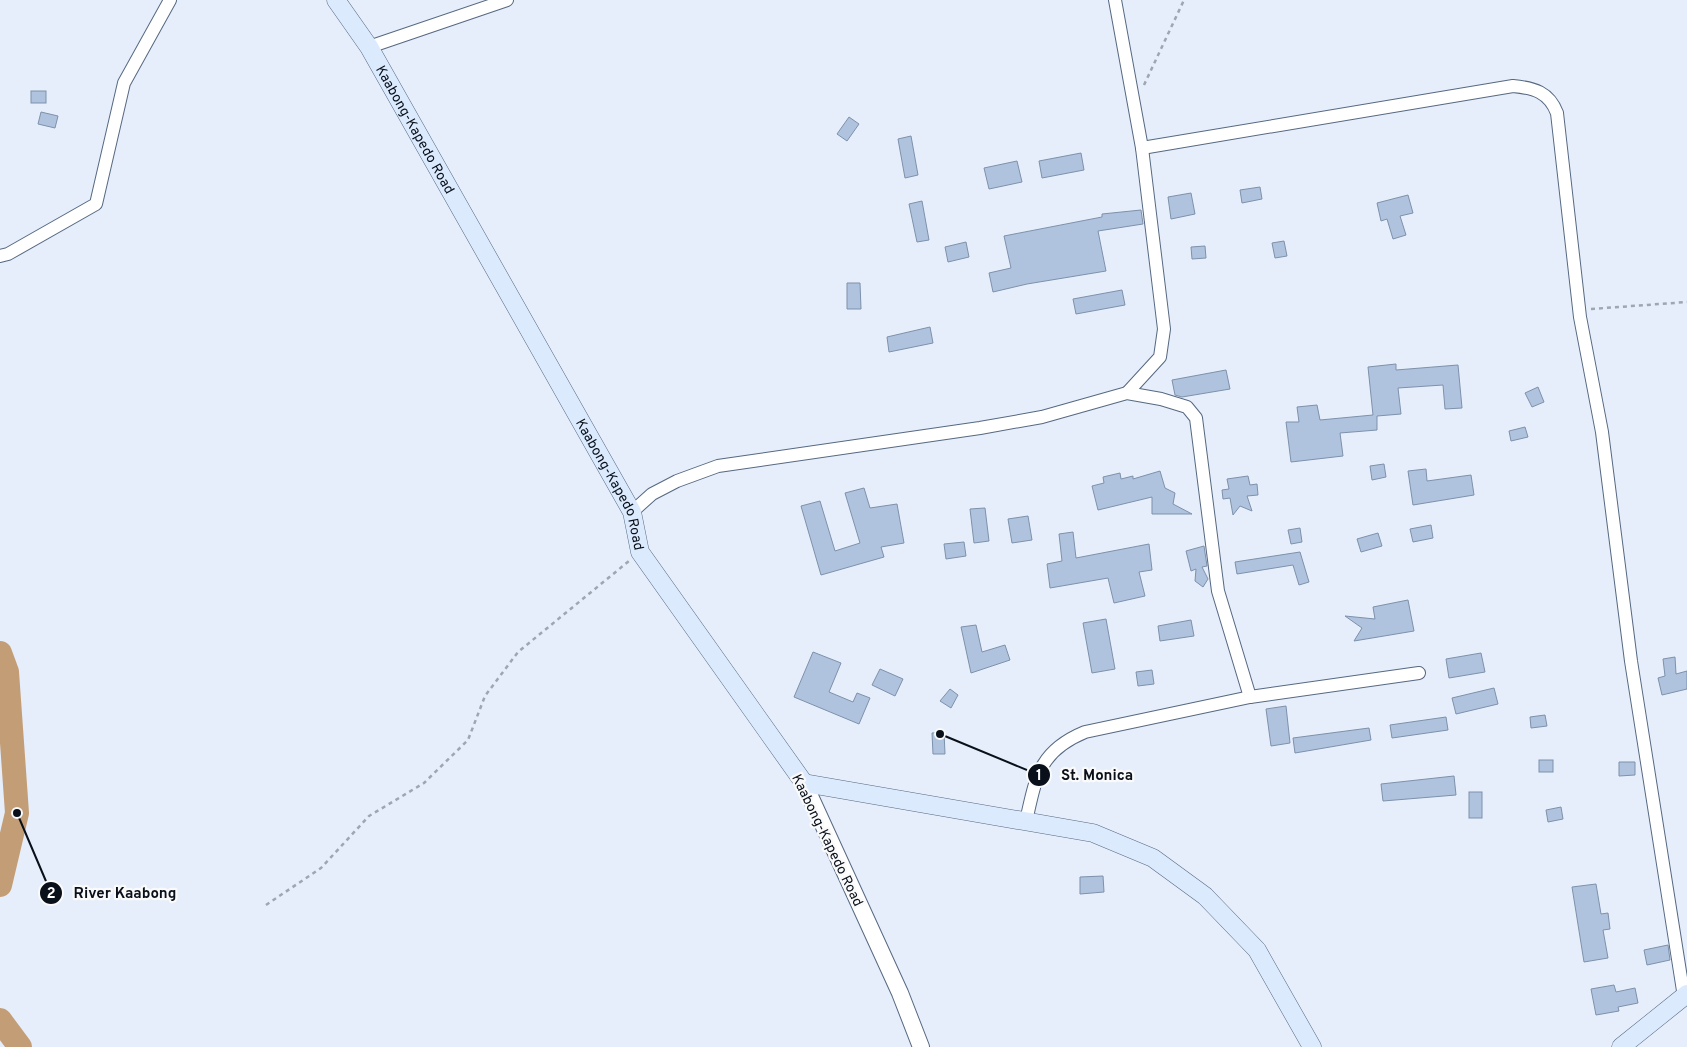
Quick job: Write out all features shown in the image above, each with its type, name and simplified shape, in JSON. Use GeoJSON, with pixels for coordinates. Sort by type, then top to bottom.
{"type":"FeatureCollection","features":[{"type":"Feature","properties":{"kind":"main road","name":"Kaabong-Kapedo Road"},"geometry":{"type":"LineString","coordinates":[[336,0],[369,47],[632,512],[640,552],[804,783]]}},
{"type":"Feature","properties":{"kind":"main road"},"geometry":{"type":"LineString","coordinates":[[804,783],[1094,833],[1153,858],[1205,896],[1257,950],[1312,1047]]}},
{"type":"Feature","properties":{"kind":"main road"},"geometry":{"type":"LineString","coordinates":[[1621,1047],[1685,996]]}},
{"type":"Feature","properties":{"kind":"street"},"geometry":{"type":"LineString","coordinates":[[0,256],[8,254],[96,204],[124,83],[170,0]]}},
{"type":"Feature","properties":{"kind":"street"},"geometry":{"type":"LineString","coordinates":[[369,47],[506,0]]}},
{"type":"Feature","properties":{"kind":"street"},"geometry":{"type":"LineString","coordinates":[[1115,0],[1142,148],[1164,329],[1160,357],[1127,393]]}},
{"type":"Feature","properties":{"kind":"street"},"geometry":{"type":"LineString","coordinates":[[1142,148],[1513,86],[1533,88],[1549,99],[1557,112],[1579,310],[1602,432],[1631,661],[1685,996]]}},
{"type":"Feature","properties":{"kind":"street"},"geometry":{"type":"LineString","coordinates":[[632,512],[652,494],[677,481],[718,466],[980,428],[1042,416],[1127,393],[1161,399],[1187,407],[1196,418],[1218,591],[1250,698]]}},
{"type":"Feature","properties":{"kind":"street"},"geometry":{"type":"LineString","coordinates":[[1026,821],[1036,775],[1045,759],[1072,737],[1085,732],[1250,698],[1419,673]]}},
{"type":"Feature","properties":{"kind":"street","name":"Kaabong-Kapedo Road"},"geometry":{"type":"LineString","coordinates":[[804,783],[900,993],[921,1047]]}},
{"type":"Feature","properties":{"kind":"path"},"geometry":{"type":"LineString","coordinates":[[1134,107],[1184,0]]}},
{"type":"Feature","properties":{"kind":"path"},"geometry":{"type":"LineString","coordinates":[[1579,310],[1687,302]]}},
{"type":"Feature","properties":{"kind":"path"},"geometry":{"type":"LineString","coordinates":[[266,905],[321,868],[369,816],[424,783],[468,740],[485,696],[518,652],[574,603],[640,552]]}},
{"type":"Feature","properties":{"kind":"building"},"geometry":{"type":"Polygon","coordinates":[[[31,91],[46,91],[46,103],[31,103],[31,91]]]}},
{"type":"Feature","properties":{"kind":"building"},"geometry":{"type":"Polygon","coordinates":[[[41,112],[58,116],[55,128],[38,124],[41,112]]]}},
{"type":"Feature","properties":{"kind":"building"},"geometry":{"type":"Polygon","coordinates":[[[849,117],[859,124],[847,141],[837,134],[849,117]]]}},
{"type":"Feature","properties":{"kind":"building"},"geometry":{"type":"Polygon","coordinates":[[[911,136],[918,175],[905,178],[898,139],[911,136]]]}},
{"type":"Feature","properties":{"kind":"building"},"geometry":{"type":"Polygon","coordinates":[[[1081,153],[1084,170],[1042,178],[1039,161],[1081,153]]]}},
{"type":"Feature","properties":{"kind":"building"},"geometry":{"type":"Polygon","coordinates":[[[1017,161],[1022,182],[989,189],[984,168],[1017,161]]]}},
{"type":"Feature","properties":{"kind":"building"},"geometry":{"type":"Polygon","coordinates":[[[1260,187],[1262,199],[1242,203],[1240,190],[1260,187]]]}},
{"type":"Feature","properties":{"kind":"building"},"geometry":{"type":"Polygon","coordinates":[[[1191,193],[1195,214],[1171,219],[1168,197],[1191,193]]]}},
{"type":"Feature","properties":{"kind":"building"},"geometry":{"type":"Polygon","coordinates":[[[1408,195],[1413,213],[1400,216],[1406,235],[1393,239],[1387,219],[1381,221],[1377,203],[1408,195]]]}},
{"type":"Feature","properties":{"kind":"building"},"geometry":{"type":"Polygon","coordinates":[[[922,201],[929,240],[917,242],[909,204],[922,201]]]}},
{"type":"Feature","properties":{"kind":"building"},"geometry":{"type":"Polygon","coordinates":[[[1141,210],[1143,224],[1098,231],[1106,271],[1027,284],[993,292],[989,273],[1011,268],[1004,236],[1102,217],[1102,214],[1141,210]]]}},
{"type":"Feature","properties":{"kind":"building"},"geometry":{"type":"Polygon","coordinates":[[[1284,241],[1287,256],[1275,258],[1272,243],[1284,241]]]}},
{"type":"Feature","properties":{"kind":"building"},"geometry":{"type":"Polygon","coordinates":[[[966,242],[969,257],[948,262],[945,247],[966,242]]]}},
{"type":"Feature","properties":{"kind":"building"},"geometry":{"type":"Polygon","coordinates":[[[1205,246],[1206,258],[1192,259],[1191,247],[1205,246]]]}},
{"type":"Feature","properties":{"kind":"building"},"geometry":{"type":"Polygon","coordinates":[[[847,283],[860,283],[861,309],[847,309],[847,283]]]}},
{"type":"Feature","properties":{"kind":"building"},"geometry":{"type":"Polygon","coordinates":[[[1122,290],[1125,305],[1076,314],[1073,299],[1122,290]]]}},
{"type":"Feature","properties":{"kind":"building"},"geometry":{"type":"Polygon","coordinates":[[[930,327],[933,343],[889,352],[887,337],[930,327]]]}},
{"type":"Feature","properties":{"kind":"building"},"geometry":{"type":"Polygon","coordinates":[[[1396,364],[1396,370],[1458,365],[1462,408],[1445,409],[1443,385],[1398,388],[1401,414],[1377,416],[1377,430],[1340,433],[1343,456],[1291,462],[1286,422],[1299,422],[1297,407],[1317,405],[1320,420],[1373,415],[1368,367],[1396,364]]]}},
{"type":"Feature","properties":{"kind":"building"},"geometry":{"type":"Polygon","coordinates":[[[1226,370],[1230,389],[1182,397],[1175,395],[1172,380],[1226,370]]]}},
{"type":"Feature","properties":{"kind":"building"},"geometry":{"type":"Polygon","coordinates":[[[1538,387],[1544,402],[1532,407],[1525,393],[1538,387]]]}},
{"type":"Feature","properties":{"kind":"building"},"geometry":{"type":"Polygon","coordinates":[[[1525,427],[1528,437],[1511,441],[1509,431],[1525,427]]]}},
{"type":"Feature","properties":{"kind":"building"},"geometry":{"type":"Polygon","coordinates":[[[1384,464],[1386,477],[1372,480],[1370,466],[1384,464]]]}},
{"type":"Feature","properties":{"kind":"building"},"geometry":{"type":"Polygon","coordinates":[[[1426,469],[1427,481],[1471,475],[1474,495],[1413,505],[1408,471],[1426,469]]]}},
{"type":"Feature","properties":{"kind":"building"},"geometry":{"type":"Polygon","coordinates":[[[1160,471],[1165,488],[1175,493],[1173,504],[1192,514],[1152,514],[1152,497],[1098,510],[1092,486],[1104,483],[1103,477],[1120,473],[1121,479],[1133,476],[1133,479],[1160,471]]]}},
{"type":"Feature","properties":{"kind":"building"},"geometry":{"type":"Polygon","coordinates":[[[1248,476],[1250,485],[1257,484],[1258,495],[1247,496],[1252,511],[1240,506],[1233,515],[1230,498],[1223,499],[1222,490],[1229,489],[1227,479],[1248,476]]]}},
{"type":"Feature","properties":{"kind":"building"},"geometry":{"type":"Polygon","coordinates":[[[864,488],[870,508],[897,504],[904,543],[881,547],[884,557],[821,575],[801,506],[820,501],[835,551],[860,543],[845,493],[864,488]]]}},
{"type":"Feature","properties":{"kind":"building"},"geometry":{"type":"Polygon","coordinates":[[[985,508],[989,541],[974,543],[970,509],[985,508]]]}},
{"type":"Feature","properties":{"kind":"building"},"geometry":{"type":"Polygon","coordinates":[[[1028,516],[1032,540],[1012,543],[1008,519],[1028,516]]]}},
{"type":"Feature","properties":{"kind":"building"},"geometry":{"type":"Polygon","coordinates":[[[1431,525],[1433,538],[1413,542],[1410,529],[1431,525]]]}},
{"type":"Feature","properties":{"kind":"building"},"geometry":{"type":"Polygon","coordinates":[[[1300,528],[1302,542],[1291,544],[1288,530],[1300,528]]]}},
{"type":"Feature","properties":{"kind":"building"},"geometry":{"type":"Polygon","coordinates":[[[1073,532],[1076,558],[1149,544],[1152,570],[1139,572],[1145,596],[1114,603],[1108,578],[1050,588],[1047,564],[1062,561],[1059,534],[1073,532]]]}},
{"type":"Feature","properties":{"kind":"building"},"geometry":{"type":"Polygon","coordinates":[[[1378,533],[1382,546],[1361,552],[1357,539],[1378,533]]]}},
{"type":"Feature","properties":{"kind":"building"},"geometry":{"type":"Polygon","coordinates":[[[964,542],[966,556],[946,559],[944,544],[964,542]]]}},
{"type":"Feature","properties":{"kind":"building"},"geometry":{"type":"Polygon","coordinates":[[[1204,546],[1207,566],[1202,567],[1208,579],[1203,587],[1195,581],[1196,569],[1191,571],[1186,551],[1204,546]]]}},
{"type":"Feature","properties":{"kind":"building"},"geometry":{"type":"Polygon","coordinates":[[[1300,552],[1309,582],[1299,585],[1293,565],[1237,574],[1235,562],[1300,552]]]}},
{"type":"Feature","properties":{"kind":"building"},"geometry":{"type":"Polygon","coordinates":[[[1408,600],[1414,631],[1354,641],[1362,628],[1345,616],[1375,619],[1373,607],[1408,600]]]}},
{"type":"Feature","properties":{"kind":"building"},"geometry":{"type":"Polygon","coordinates":[[[1106,619],[1115,669],[1092,673],[1083,623],[1106,619]]]}},
{"type":"Feature","properties":{"kind":"building"},"geometry":{"type":"Polygon","coordinates":[[[1191,620],[1194,636],[1160,641],[1158,626],[1191,620]]]}},
{"type":"Feature","properties":{"kind":"building"},"geometry":{"type":"Polygon","coordinates":[[[976,625],[982,652],[1005,645],[1010,660],[971,673],[961,627],[976,625]]]}},
{"type":"Feature","properties":{"kind":"building"},"geometry":{"type":"Polygon","coordinates":[[[813,652],[841,663],[829,692],[853,702],[857,693],[870,698],[859,724],[794,697],[813,652]]]}},
{"type":"Feature","properties":{"kind":"building"},"geometry":{"type":"Polygon","coordinates":[[[1481,653],[1485,672],[1449,678],[1446,659],[1481,653]]]}},
{"type":"Feature","properties":{"kind":"building"},"geometry":{"type":"Polygon","coordinates":[[[1675,657],[1676,674],[1687,671],[1687,689],[1662,695],[1658,678],[1665,676],[1663,659],[1675,657]]]}},
{"type":"Feature","properties":{"kind":"building"},"geometry":{"type":"Polygon","coordinates":[[[880,669],[903,679],[895,696],[872,685],[880,669]]]}},
{"type":"Feature","properties":{"kind":"building"},"geometry":{"type":"Polygon","coordinates":[[[1152,670],[1154,684],[1138,686],[1136,672],[1152,670]]]}},
{"type":"Feature","properties":{"kind":"building"},"geometry":{"type":"Polygon","coordinates":[[[1494,688],[1498,704],[1456,714],[1452,698],[1494,688]]]}},
{"type":"Feature","properties":{"kind":"building"},"geometry":{"type":"Polygon","coordinates":[[[950,689],[958,695],[951,708],[940,701],[950,689]]]}},
{"type":"Feature","properties":{"kind":"building"},"geometry":{"type":"Polygon","coordinates":[[[1286,706],[1290,743],[1271,746],[1266,709],[1286,706]]]}},
{"type":"Feature","properties":{"kind":"building"},"geometry":{"type":"Polygon","coordinates":[[[1545,715],[1547,726],[1531,728],[1530,717],[1545,715]]]}},
{"type":"Feature","properties":{"kind":"building"},"geometry":{"type":"Polygon","coordinates":[[[1446,717],[1448,730],[1392,738],[1390,725],[1446,717]]]}},
{"type":"Feature","properties":{"kind":"building"},"geometry":{"type":"Polygon","coordinates":[[[1369,728],[1371,740],[1295,753],[1293,738],[1369,728]]]}},
{"type":"Feature","properties":{"kind":"building"},"geometry":{"type":"Polygon","coordinates":[[[944,732],[945,754],[933,754],[932,733],[944,732]]]}},
{"type":"Feature","properties":{"kind":"building"},"geometry":{"type":"Polygon","coordinates":[[[1539,760],[1553,760],[1553,772],[1539,772],[1539,760]]]}},
{"type":"Feature","properties":{"kind":"building"},"geometry":{"type":"Polygon","coordinates":[[[1619,762],[1635,762],[1635,775],[1619,776],[1619,762]]]}},
{"type":"Feature","properties":{"kind":"building"},"geometry":{"type":"Polygon","coordinates":[[[1454,776],[1456,795],[1383,801],[1381,784],[1454,776]]]}},
{"type":"Feature","properties":{"kind":"building"},"geometry":{"type":"Polygon","coordinates":[[[1469,792],[1482,792],[1482,818],[1469,818],[1469,792]]]}},
{"type":"Feature","properties":{"kind":"building"},"geometry":{"type":"Polygon","coordinates":[[[1561,807],[1563,819],[1548,822],[1546,810],[1561,807]]]}},
{"type":"Feature","properties":{"kind":"building"},"geometry":{"type":"Polygon","coordinates":[[[1103,876],[1104,892],[1080,894],[1080,877],[1103,876]]]}},
{"type":"Feature","properties":{"kind":"building"},"geometry":{"type":"Polygon","coordinates":[[[1596,884],[1601,914],[1608,913],[1610,929],[1603,930],[1608,958],[1584,962],[1572,887],[1596,884]]]}},
{"type":"Feature","properties":{"kind":"building"},"geometry":{"type":"Polygon","coordinates":[[[1668,945],[1670,960],[1647,965],[1644,950],[1668,945]]]}},
{"type":"Feature","properties":{"kind":"building"},"geometry":{"type":"Polygon","coordinates":[[[1614,985],[1616,992],[1635,988],[1638,1003],[1618,1007],[1619,1011],[1596,1015],[1591,989],[1614,985]]]}},
{"type":"Feature","properties":{"kind":"waterway"},"geometry":{"type":"LineString","coordinates":[[0,653],[7,672],[17,813],[0,885]]}},
{"type":"Feature","properties":{"kind":"waterway"},"geometry":{"type":"LineString","coordinates":[[0,1020],[20,1047]]}},
{"type":"Feature","properties":{"kind":"place","name":"St. Monica"},"geometry":{"type":"Point","coordinates":[940,734]}},
{"type":"Feature","properties":{"kind":"place","name":"River Kaabong"},"geometry":{"type":"Point","coordinates":[17,813]}}]}
